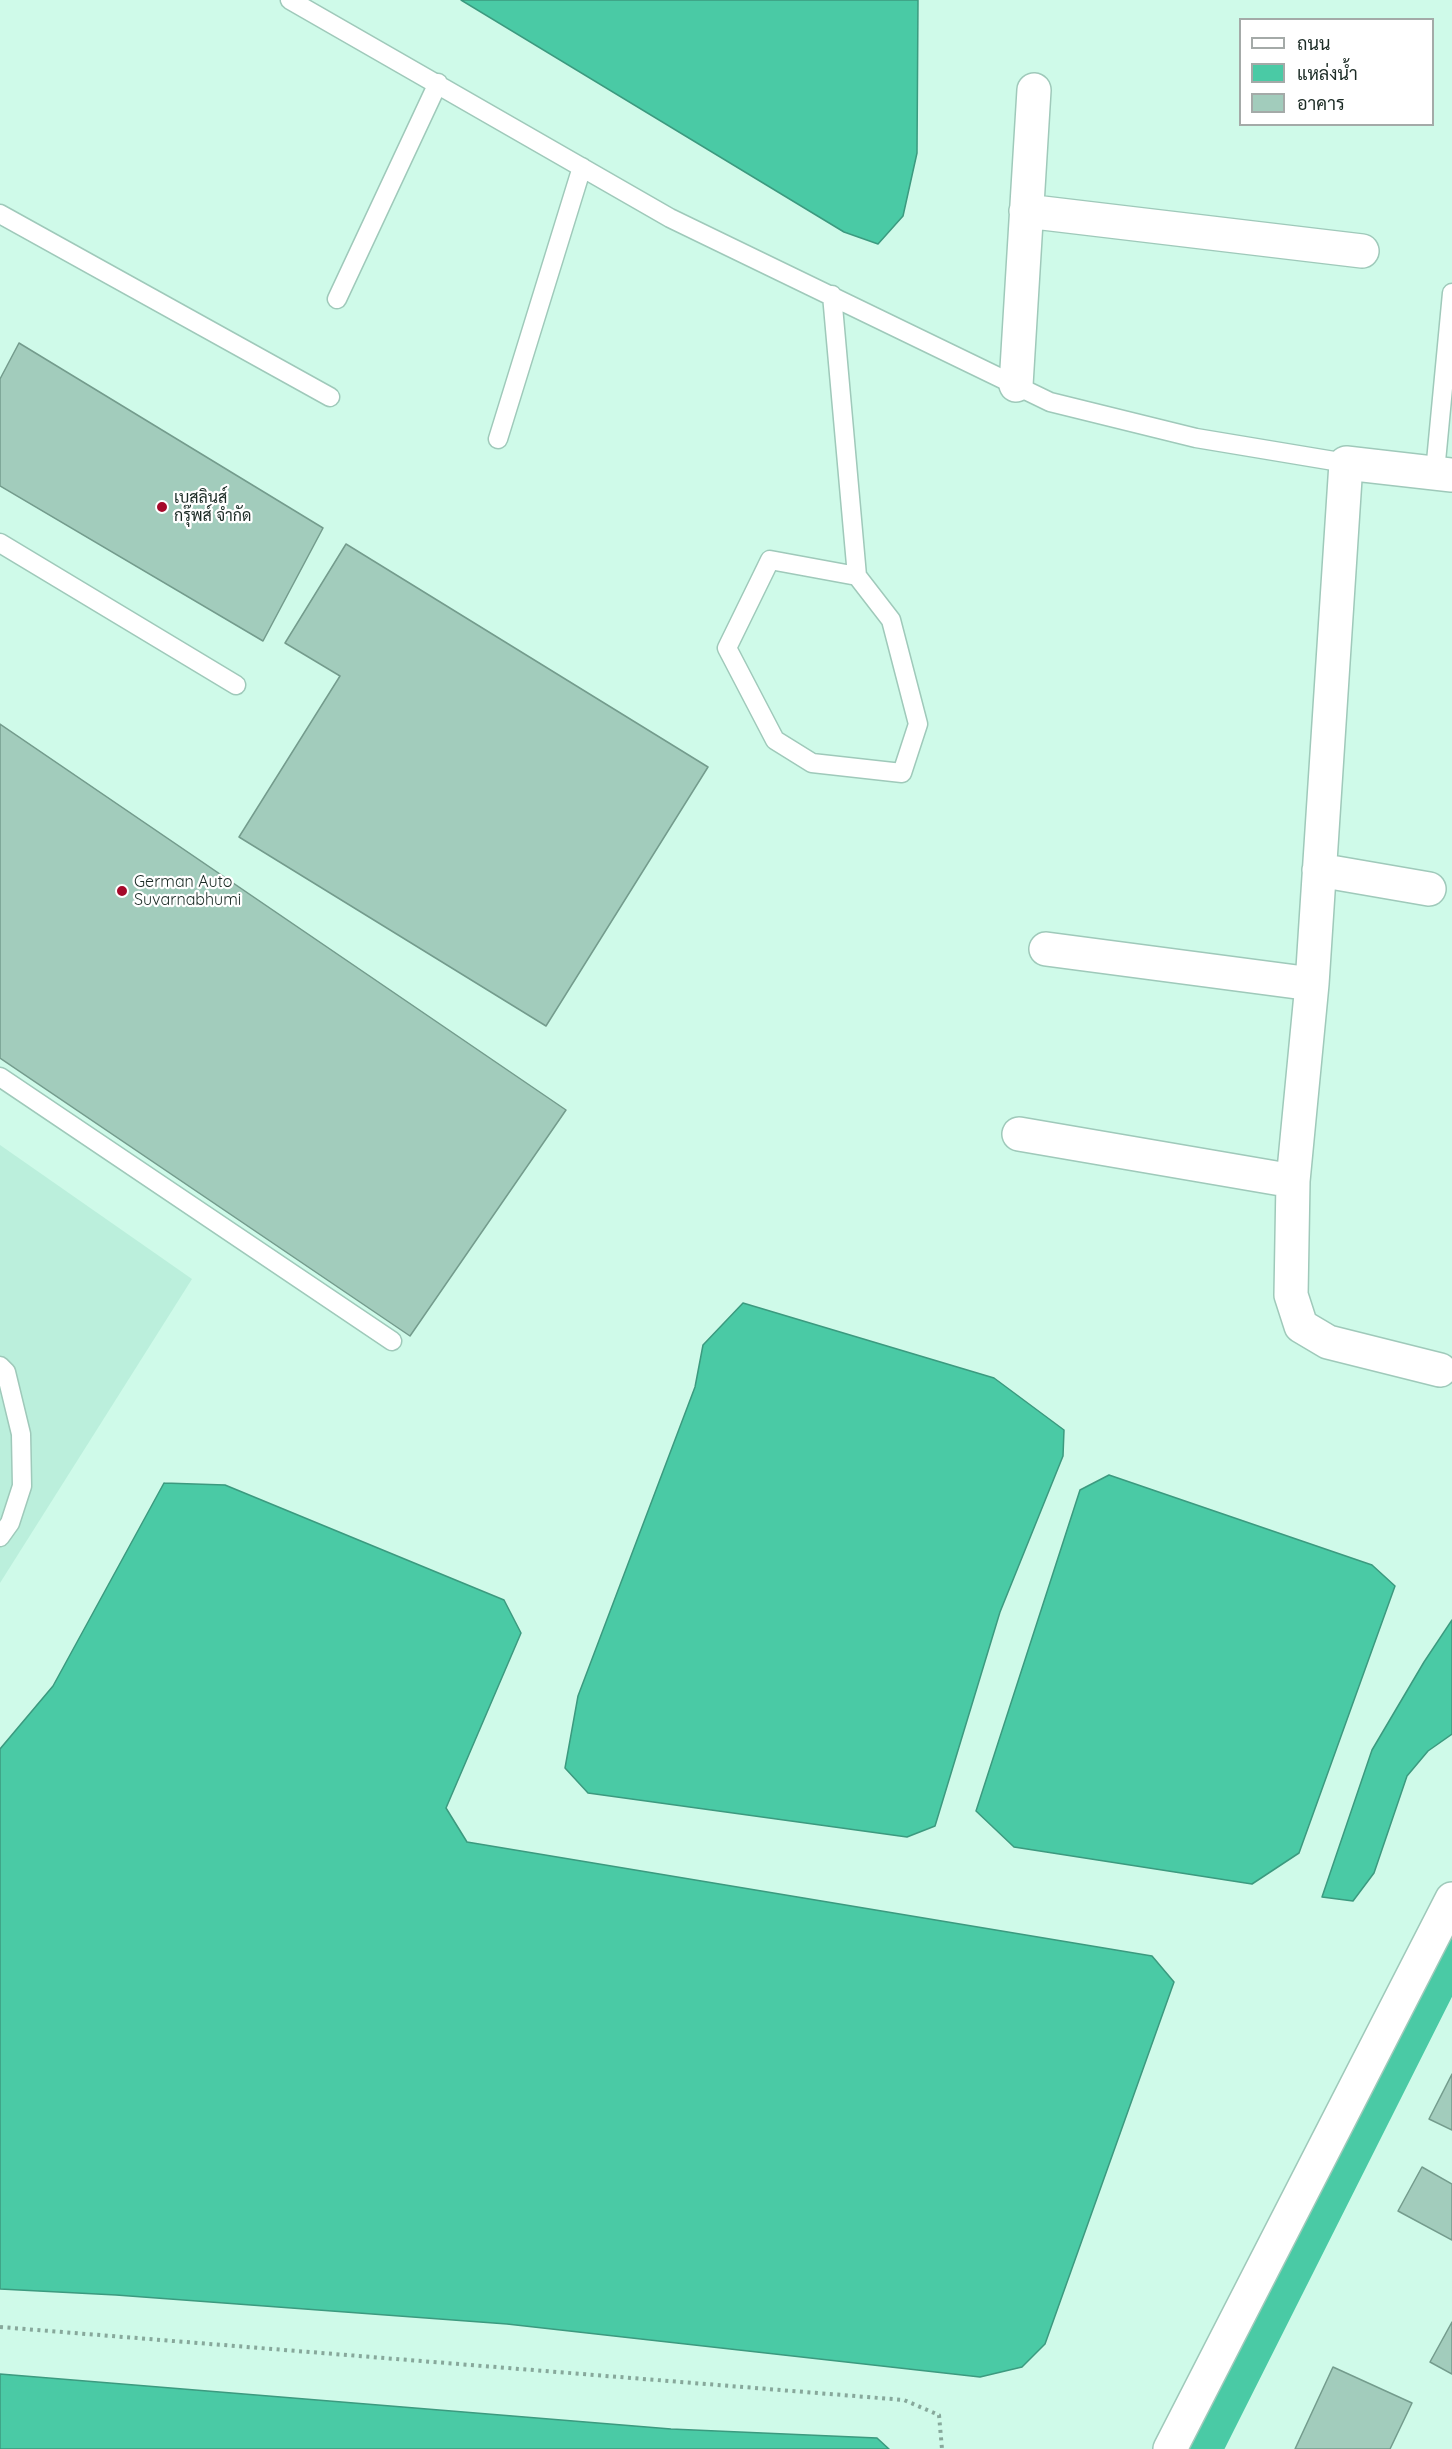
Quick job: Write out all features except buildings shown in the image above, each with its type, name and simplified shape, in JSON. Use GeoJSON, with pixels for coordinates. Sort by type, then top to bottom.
{"type":"FeatureCollection","features":[{"type":"Feature","properties":{"kind":"street"},"geometry":{"type":"LineString","coordinates":[[1016,385],[1034,90]]}},
{"type":"Feature","properties":{"kind":"street"},"geometry":{"type":"LineString","coordinates":[[1026,211],[1362,251]]}},
{"type":"Feature","properties":{"kind":"street"},"geometry":{"type":"LineString","coordinates":[[1440,1370],[1328,1342],[1301,1326],[1291,1295],[1293,1181],[1312,984],[1347,463],[1444,474]]}},
{"type":"Feature","properties":{"kind":"street"},"geometry":{"type":"LineString","coordinates":[[1319,870],[1429,889]]}},
{"type":"Feature","properties":{"kind":"street"},"geometry":{"type":"LineString","coordinates":[[1046,949],[1312,984]]}},
{"type":"Feature","properties":{"kind":"street"},"geometry":{"type":"LineString","coordinates":[[1019,1134],[1293,1181]]}},
{"type":"Feature","properties":{"kind":"street"},"geometry":{"type":"LineString","coordinates":[[1170,2449],[1452,1899]]}},
{"type":"Feature","properties":{"kind":"lane"},"geometry":{"type":"LineString","coordinates":[[290,0],[670,218],[1050,402],[1196,438],[1347,463]]}},
{"type":"Feature","properties":{"kind":"lane"},"geometry":{"type":"LineString","coordinates":[[337,299],[438,83]]}},
{"type":"Feature","properties":{"kind":"lane"},"geometry":{"type":"LineString","coordinates":[[498,439],[582,167]]}},
{"type":"Feature","properties":{"kind":"lane"},"geometry":{"type":"LineString","coordinates":[[0,214],[330,397]]}},
{"type":"Feature","properties":{"kind":"lane"},"geometry":{"type":"LineString","coordinates":[[1444,474],[1452,293]]}},
{"type":"Feature","properties":{"kind":"lane"},"geometry":{"type":"LineString","coordinates":[[832,295],[857,576],[891,620],[918,724],[902,773],[812,763],[775,740],[727,648],[770,560],[857,576]]}},
{"type":"Feature","properties":{"kind":"lane"},"geometry":{"type":"LineString","coordinates":[[0,543],[236,685]]}},
{"type":"Feature","properties":{"kind":"lane"},"geometry":{"type":"LineString","coordinates":[[0,1077],[392,1341]]}},
{"type":"Feature","properties":{"kind":"lane"},"geometry":{"type":"LineString","coordinates":[[0,1366],[6,1372],[21,1434],[22,1486],[10,1523],[0,1537]]}},
{"type":"Feature","properties":{"kind":"path"},"geometry":{"type":"LineString","coordinates":[[0,2327],[904,2400],[939,2415],[942,2449]]}},
{"type":"Feature","properties":{"kind":"shaded area"},"geometry":{"type":"Polygon","coordinates":[[[0,1145],[192,1279],[0,1583],[0,1145]]]}},
{"type":"Feature","properties":{"kind":"water"},"geometry":{"type":"Polygon","coordinates":[[[461,0],[918,0],[917,153],[903,216],[878,244],[844,232],[461,0]]]}},
{"type":"Feature","properties":{"kind":"water"},"geometry":{"type":"Polygon","coordinates":[[[743,1303],[994,1378],[1064,1430],[1063,1456],[1000,1612],[935,1826],[907,1837],[588,1793],[565,1768],[578,1696],[695,1387],[703,1345],[743,1303]]]}},
{"type":"Feature","properties":{"kind":"water"},"geometry":{"type":"Polygon","coordinates":[[[1109,1475],[1372,1565],[1395,1586],[1299,1853],[1252,1884],[1014,1847],[976,1811],[1080,1490],[1109,1475]]]}},
{"type":"Feature","properties":{"kind":"water"},"geometry":{"type":"Polygon","coordinates":[[[164,1483],[225,1485],[504,1600],[521,1633],[446,1808],[467,1842],[1152,1956],[1174,1982],[1045,2344],[1022,2367],[980,2377],[507,2324],[116,2295],[0,2289],[0,1749],[53,1686],[164,1483]]]}},
{"type":"Feature","properties":{"kind":"water"},"geometry":{"type":"Polygon","coordinates":[[[1452,1620],[1452,1734],[1428,1751],[1407,1776],[1374,1873],[1353,1901],[1322,1897],[1372,1750],[1424,1662],[1452,1620]]]}},
{"type":"Feature","properties":{"kind":"water"},"geometry":{"type":"Polygon","coordinates":[[[0,2374],[671,2429],[877,2438],[889,2449],[0,2449],[0,2374]]]}},
{"type":"Feature","properties":{"kind":"waterway"},"geometry":{"type":"LineString","coordinates":[[1201,2449],[1452,1950]]}},
{"type":"Feature","properties":{"kind":"place","name":"เบสลินส์ กรุ๊พส์ จำกัด"},"geometry":{"type":"Point","coordinates":[162,507]}},
{"type":"Feature","properties":{"kind":"place","name":"German Auto Suvarnabhumi"},"geometry":{"type":"Point","coordinates":[122,891]}}]}
